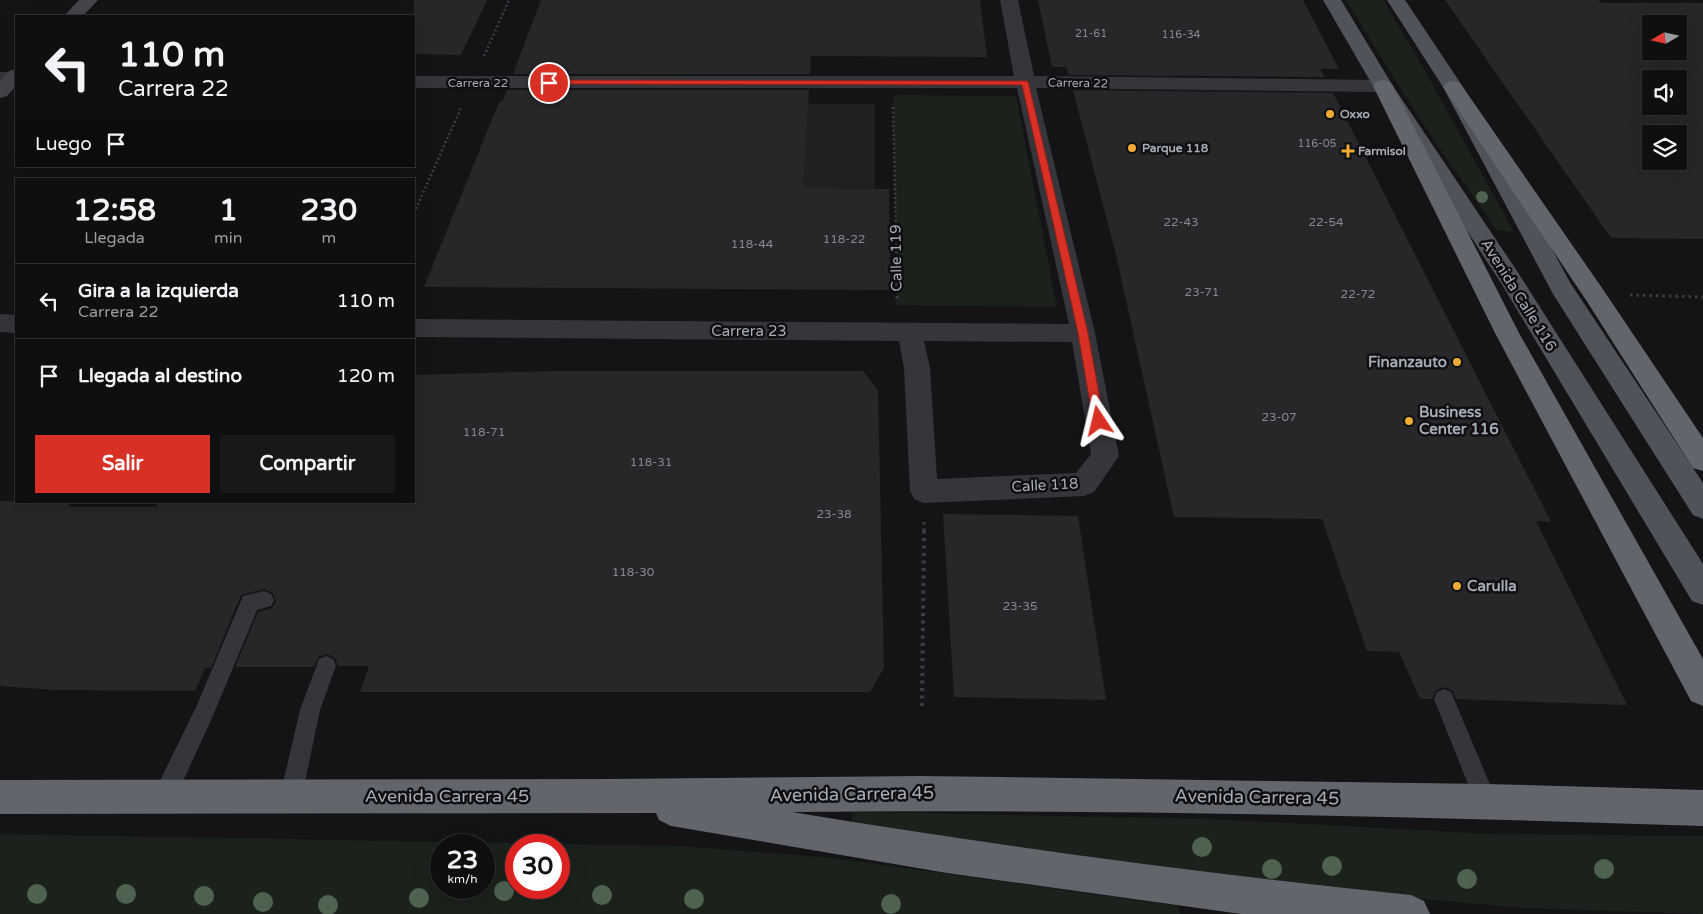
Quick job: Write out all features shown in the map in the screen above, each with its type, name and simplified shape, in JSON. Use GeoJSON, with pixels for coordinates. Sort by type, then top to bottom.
{"type":"FeatureCollection","features":[{"type":"Feature","properties":{"kind":"highway"},"geometry":{"type":"LineString","coordinates":[[1383,86],[1507,332],[1703,690]]}},
{"type":"Feature","properties":{"kind":"highway"},"geometry":{"type":"LineString","coordinates":[[1453,87],[1594,294],[1703,460]]}},
{"type":"Feature","properties":{"kind":"highway"},"geometry":{"type":"LineString","coordinates":[[1660,611],[1703,650]]}},
{"type":"Feature","properties":{"kind":"highway","name":"Avenida Carrera 45"},"geometry":{"type":"LineString","coordinates":[[0,797],[608,796],[922,793],[1486,801],[1703,808]]}},
{"type":"Feature","properties":{"kind":"highway"},"geometry":{"type":"LineString","coordinates":[[608,796],[786,829],[1138,883],[1411,914]]}},
{"type":"Feature","properties":{"kind":"main road","name":"Avenida Calle 116"},"geometry":{"type":"LineString","coordinates":[[1332,0],[1383,86],[1509,277],[1698,583]]}},
{"type":"Feature","properties":{"kind":"main road"},"geometry":{"type":"LineString","coordinates":[[1396,0],[1453,87],[1561,288],[1703,508]]}},
{"type":"Feature","properties":{"kind":"street"},"geometry":{"type":"LineString","coordinates":[[74,15],[89,0]]}},
{"type":"Feature","properties":{"kind":"street","name":"Calle 118"},"geometry":{"type":"LineString","coordinates":[[924,491],[1084,484],[1105,456],[1083,333],[1025,82],[1009,0]]}},
{"type":"Feature","properties":{"kind":"street"},"geometry":{"type":"LineString","coordinates":[[0,92],[12,77]]}},
{"type":"Feature","properties":{"kind":"street","name":"Carrera 22"},"geometry":{"type":"LineString","coordinates":[[415,82],[1025,82],[1383,86]]}},
{"type":"Feature","properties":{"kind":"street"},"geometry":{"type":"LineString","coordinates":[[0,323],[15,324]]}},
{"type":"Feature","properties":{"kind":"street","name":"Carrera 23"},"geometry":{"type":"LineString","coordinates":[[415,328],[1083,333]]}},
{"type":"Feature","properties":{"kind":"street"},"geometry":{"type":"LineString","coordinates":[[909,331],[917,368],[924,491]]}},
{"type":"Feature","properties":{"kind":"lane"},"geometry":{"type":"LineString","coordinates":[[164,797],[205,711],[250,602],[264,600]]}},
{"type":"Feature","properties":{"kind":"lane"},"geometry":{"type":"LineString","coordinates":[[290,796],[310,710],[326,666]]}},
{"type":"Feature","properties":{"kind":"lane"},"geometry":{"type":"LineString","coordinates":[[1444,699],[1486,801]]}},
{"type":"Feature","properties":{"kind":"path","name":"Calle 119"},"geometry":{"type":"LineString","coordinates":[[896,82],[893,95],[897,306],[909,331]]}},
{"type":"Feature","properties":{"kind":"path"},"geometry":{"type":"LineString","coordinates":[[1594,294],[1703,297]]}},
{"type":"Feature","properties":{"kind":"path"},"geometry":{"type":"LineString","coordinates":[[922,706],[924,491]]}},
{"type":"Feature","properties":{"kind":"shaded area"},"geometry":{"type":"Polygon","coordinates":[[[1346,0],[1383,0],[1419,60],[1514,232],[1497,230],[1419,117],[1346,0]]]}},
{"type":"Feature","properties":{"kind":"shaded area"},"geometry":{"type":"Polygon","coordinates":[[[893,95],[1016,96],[1057,307],[897,305],[893,95]]]}},
{"type":"Feature","properties":{"kind":"shaded area"},"geometry":{"type":"Polygon","coordinates":[[[808,104],[875,104],[875,189],[803,188],[808,104]]]}},
{"type":"Feature","properties":{"kind":"shaded area"},"geometry":{"type":"Polygon","coordinates":[[[853,812],[1213,819],[1491,834],[1703,836],[1703,914],[1522,908],[1176,876],[851,825],[853,812]]]}},
{"type":"Feature","properties":{"kind":"shaded area"},"geometry":{"type":"Polygon","coordinates":[[[0,834],[430,842],[430,899],[495,899],[495,843],[505,843],[505,899],[570,899],[570,844],[680,846],[833,858],[1178,906],[1180,914],[0,914],[0,834]]]}},
{"type":"Feature","properties":{"kind":"building"},"geometry":{"type":"Polygon","coordinates":[[[414,0],[487,0],[461,55],[415,54],[414,0]]]}},
{"type":"Feature","properties":{"kind":"building"},"geometry":{"type":"Polygon","coordinates":[[[541,0],[980,0],[987,57],[811,56],[810,74],[513,74],[541,0]]]}},
{"type":"Feature","properties":{"kind":"building"},"geometry":{"type":"Polygon","coordinates":[[[1038,0],[1303,0],[1339,69],[1320,69],[1325,77],[1069,75],[1066,67],[1052,67],[1038,0]]]}},
{"type":"Feature","properties":{"kind":"building"},"geometry":{"type":"Polygon","coordinates":[[[1445,0],[1598,0],[1601,3],[1703,3],[1703,239],[1611,238],[1445,0]]]}},
{"type":"Feature","properties":{"kind":"building"},"geometry":{"type":"Polygon","coordinates":[[[507,90],[809,90],[803,188],[889,189],[890,290],[424,287],[499,102],[502,102],[507,90]]]}},
{"type":"Feature","properties":{"kind":"building"},"geometry":{"type":"Polygon","coordinates":[[[1073,90],[1333,93],[1551,522],[1536,521],[1627,705],[1456,699],[1453,691],[1445,687],[1436,690],[1432,699],[1420,699],[1399,652],[1367,651],[1322,519],[1174,517],[1116,255],[1073,90]]]}},
{"type":"Feature","properties":{"kind":"building"},"geometry":{"type":"Polygon","coordinates":[[[555,371],[863,371],[878,390],[884,668],[870,692],[360,692],[369,666],[338,666],[335,658],[327,654],[318,657],[314,667],[235,667],[258,612],[272,608],[276,601],[273,593],[264,589],[241,595],[211,668],[205,668],[195,691],[55,690],[0,686],[0,501],[15,501],[15,503],[71,503],[68,507],[156,507],[158,503],[415,503],[415,375],[555,371]]]}},
{"type":"Feature","properties":{"kind":"building"},"geometry":{"type":"Polygon","coordinates":[[[943,514],[1078,516],[1106,700],[954,697],[943,514]]]}},
{"type":"Feature","properties":{"kind":"place","name":"Oxxo"},"geometry":{"type":"Point","coordinates":[1330,114]}},
{"type":"Feature","properties":{"kind":"place","name":"Parque 118"},"geometry":{"type":"Point","coordinates":[1132,148]}},
{"type":"Feature","properties":{"kind":"place","name":"Farmisol"},"geometry":{"type":"Point","coordinates":[1348,151]}},
{"type":"Feature","properties":{"kind":"place","name":"Finanzauto"},"geometry":{"type":"Point","coordinates":[1457,362]}},
{"type":"Feature","properties":{"kind":"place","name":"Business Center 116"},"geometry":{"type":"Point","coordinates":[1409,421]}},
{"type":"Feature","properties":{"kind":"place","name":"Carulla"},"geometry":{"type":"Point","coordinates":[1457,586]}},
{"type":"Feature","properties":{"kind":"route"},"geometry":{"type":"LineString","coordinates":[[549,83],[1025,82],[1083,333],[1099,421]]}}]}
